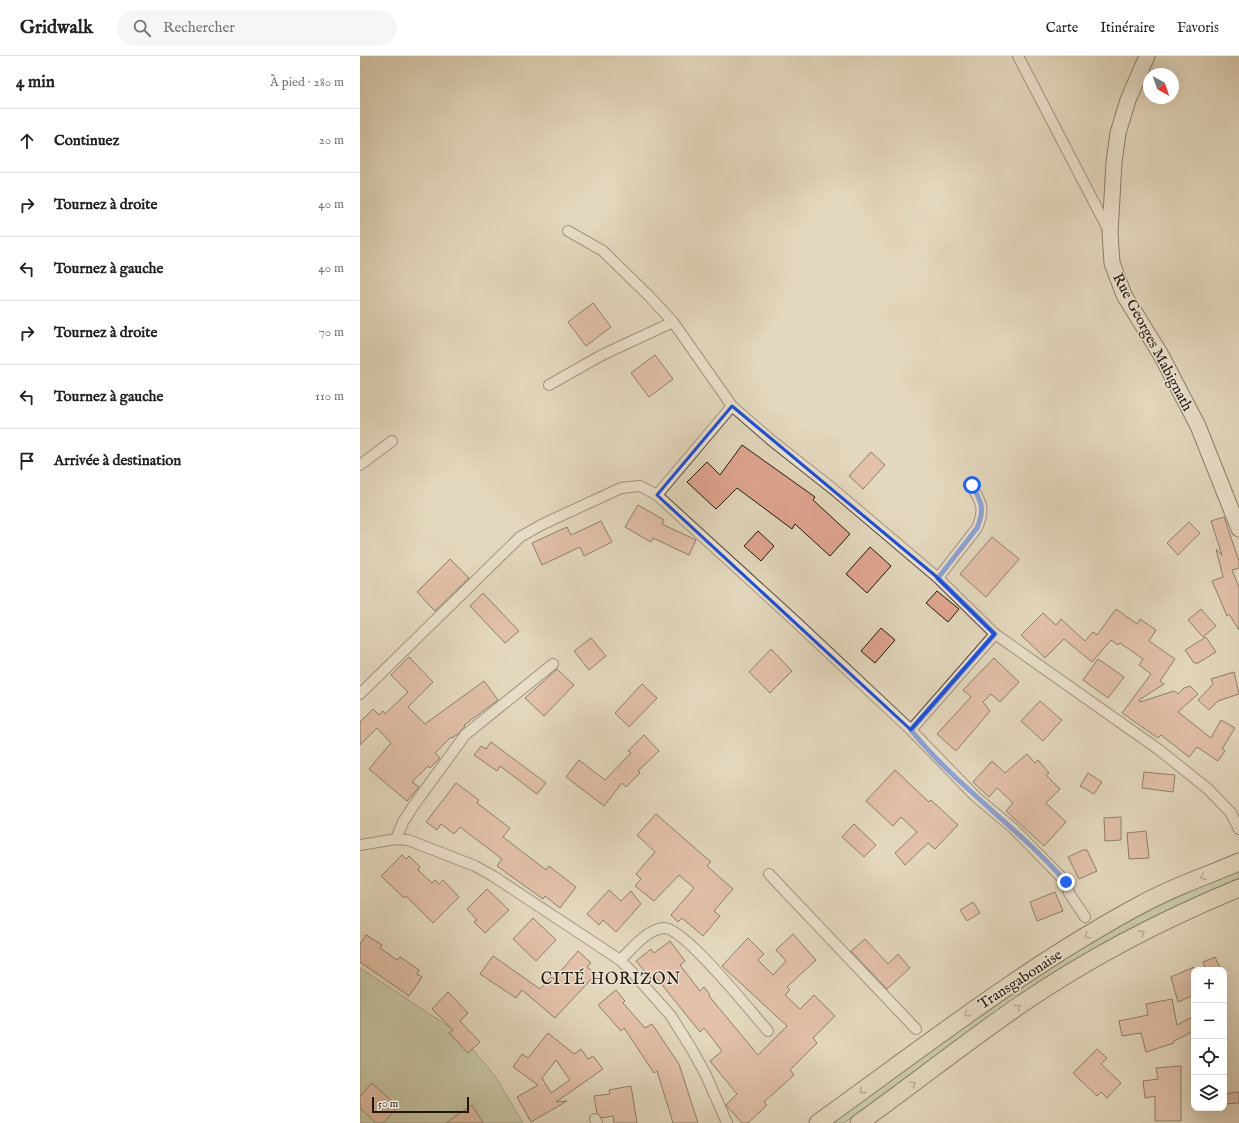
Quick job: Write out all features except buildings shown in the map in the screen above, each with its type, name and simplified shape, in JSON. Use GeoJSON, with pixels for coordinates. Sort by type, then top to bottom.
{"type":"FeatureCollection","features":[{"type":"Feature","properties":{"kind":"highway","name":"Transgabonaise"},"geometry":{"type":"LineString","coordinates":[[818,1123],[974,1009],[1059,952],[1143,903],[1239,862]]}},
{"type":"Feature","properties":{"kind":"highway","name":"Transgabonaise"},"geometry":{"type":"LineString","coordinates":[[866,1121],[1023,1003],[1071,972],[1186,910],[1239,888]]}},
{"type":"Feature","properties":{"kind":"main road","name":"Rue Georges Mabignath"},"geometry":{"type":"LineString","coordinates":[[1147,56],[1128,100],[1118,133],[1114,162],[1110,233],[1112,263],[1119,284],[1168,367],[1195,420],[1239,529]]}},
{"type":"Feature","properties":{"kind":"street"},"geometry":{"type":"LineString","coordinates":[[1018,56],[1110,233]]}},
{"type":"Feature","properties":{"kind":"street"},"geometry":{"type":"LineString","coordinates":[[568,231],[603,251],[673,322],[732,406],[771,440],[834,489],[938,578],[995,634],[1158,749],[1208,789],[1231,813],[1239,829]]}},
{"type":"Feature","properties":{"kind":"street"},"geometry":{"type":"LineString","coordinates":[[549,385],[602,356],[673,322]]}},
{"type":"Feature","properties":{"kind":"street"},"geometry":{"type":"LineString","coordinates":[[657,495],[732,406]]}},
{"type":"Feature","properties":{"kind":"street"},"geometry":{"type":"LineString","coordinates":[[360,465],[392,441]]}},
{"type":"Feature","properties":{"kind":"street"},"geometry":{"type":"LineString","coordinates":[[938,578],[977,528],[981,519],[982,508],[980,499],[972,485]]}},
{"type":"Feature","properties":{"kind":"street"},"geometry":{"type":"LineString","coordinates":[[360,694],[530,530],[621,488],[640,486],[657,495],[795,621],[911,730],[976,798],[1013,828],[1052,866],[1066,882],[1069,893],[1085,917]]}},
{"type":"Feature","properties":{"kind":"street"},"geometry":{"type":"LineString","coordinates":[[911,730],[995,634]]}},
{"type":"Feature","properties":{"kind":"street"},"geometry":{"type":"LineString","coordinates":[[396,839],[403,822],[414,805],[465,735],[553,664]]}},
{"type":"Feature","properties":{"kind":"street"},"geometry":{"type":"LineString","coordinates":[[360,846],[396,839],[408,840],[487,873],[620,960],[671,1016],[704,1073],[727,1123]]}},
{"type":"Feature","properties":{"kind":"street"},"geometry":{"type":"LineString","coordinates":[[769,874],[916,1029]]}},
{"type":"Feature","properties":{"kind":"street"},"geometry":{"type":"LineString","coordinates":[[620,960],[651,932],[664,928],[675,931],[703,957],[768,1031]]}},
{"type":"Feature","properties":{"kind":"highlighted area"},"geometry":{"type":"Polygon","coordinates":[[[732,406],[938,578],[995,634],[911,730],[657,495],[732,406]]]}},
{"type":"Feature","properties":{"kind":"green space"},"geometry":{"type":"Polygon","coordinates":[[[1239,870],[1239,878],[1151,918],[1066,965],[981,1022],[844,1123],[831,1123],[974,1018],[1063,959],[1127,922],[1239,870]]]}},
{"type":"Feature","properties":{"kind":"green space"},"geometry":{"type":"Polygon","coordinates":[[[360,968],[460,1034],[495,1076],[523,1123],[360,1123],[360,968]]]}},
{"type":"Feature","properties":{"kind":"district","name":"CITÉ HORIZON"},"geometry":{"type":"Point","coordinates":[611,978]}},
{"type":"Feature","properties":{"kind":"route"},"geometry":{"type":"LineString","coordinates":[[972,485],[980,499],[982,508],[981,519],[977,528],[938,578],[995,634],[911,730],[976,798],[1013,828],[1052,866],[1066,882]]}}]}
